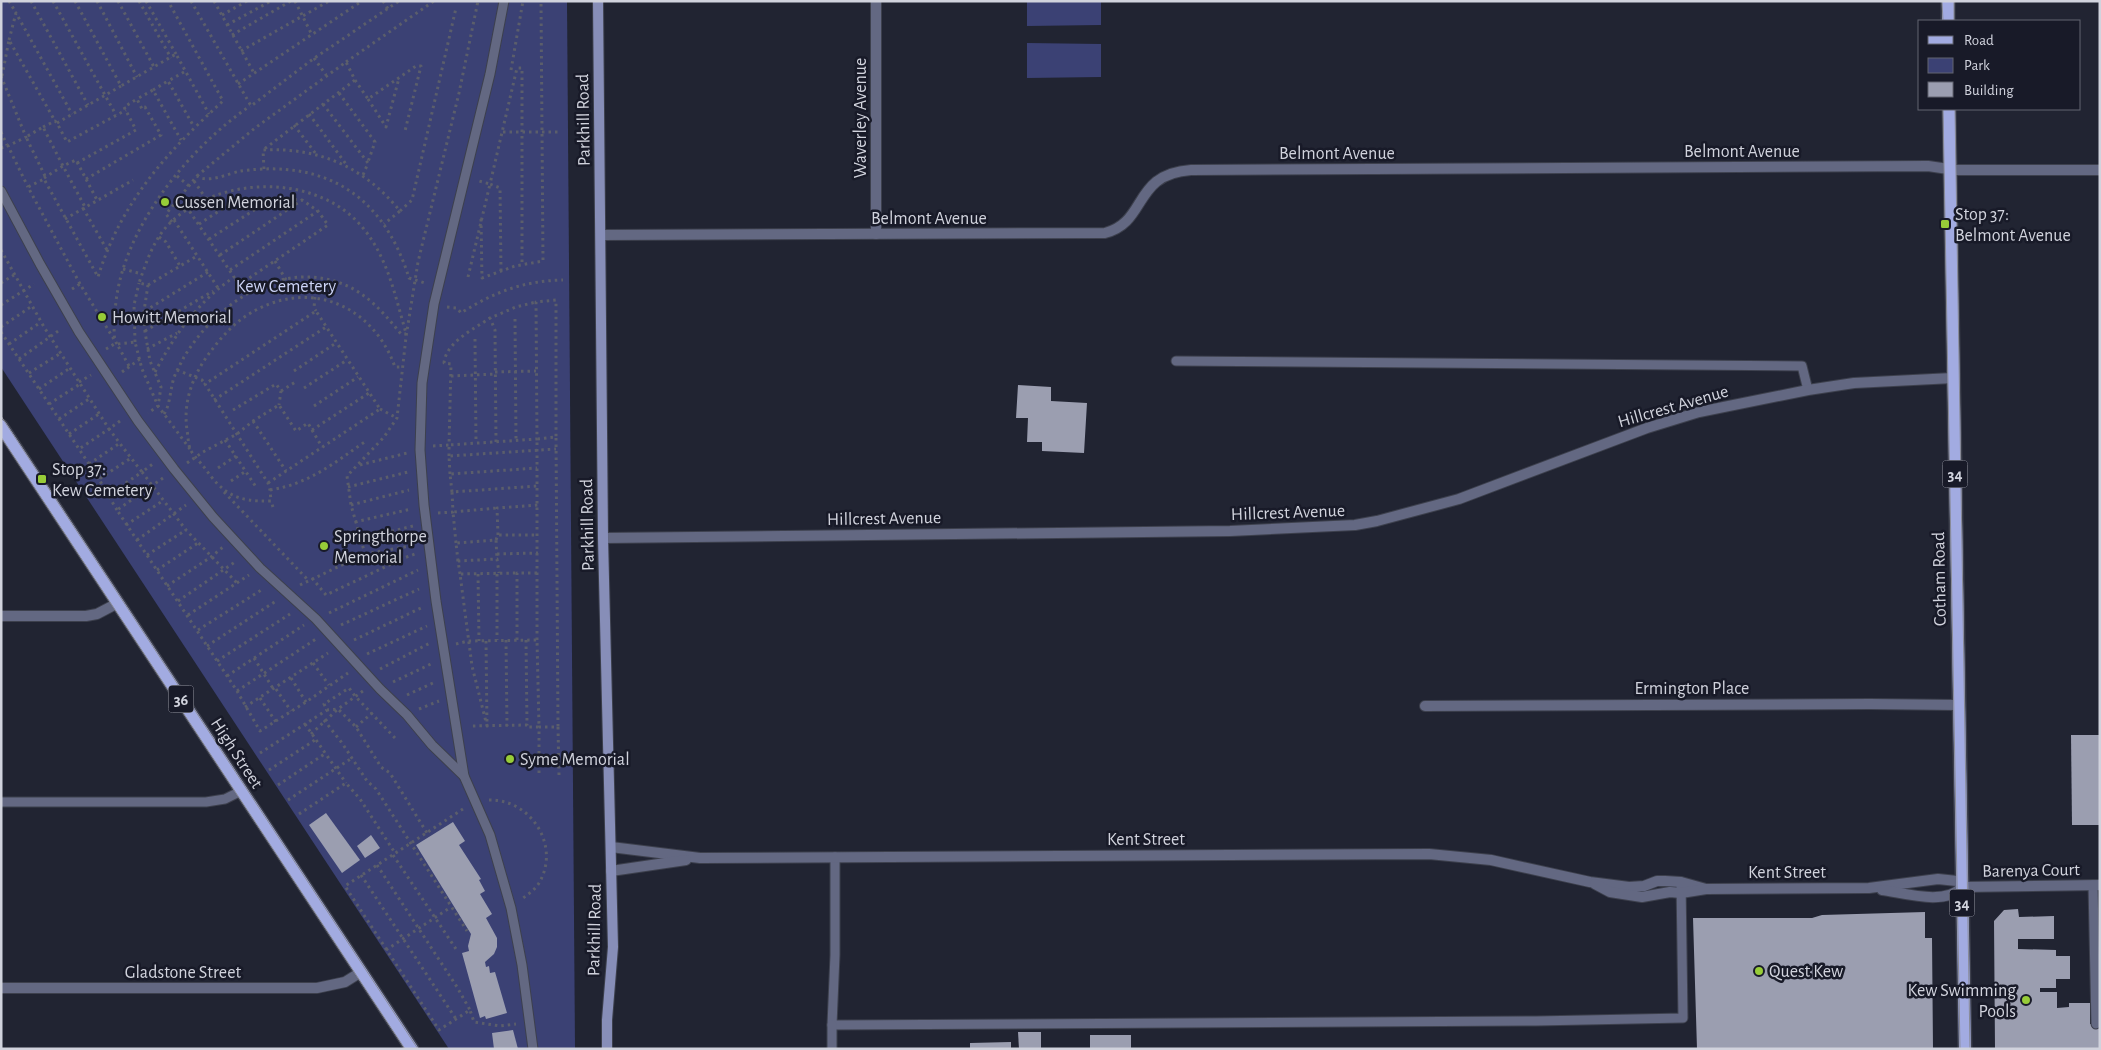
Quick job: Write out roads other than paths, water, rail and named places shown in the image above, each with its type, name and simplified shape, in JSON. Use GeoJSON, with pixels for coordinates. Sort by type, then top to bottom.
{"type":"FeatureCollection","features":[{"type":"Feature","properties":{"kind":"main road"},"geometry":{"type":"LineString","coordinates":[[1948,1],[1948,20]]}},
{"type":"Feature","properties":{"kind":"main road","name":"Cotham Road"},"geometry":{"type":"LineString","coordinates":[[1949,110],[1965,1049]]}},
{"type":"Feature","properties":{"kind":"main road","name":"High Street"},"geometry":{"type":"LineString","coordinates":[[1,426],[412,1049]]}},
{"type":"Feature","properties":{"kind":"street","name":"Parkhill Road"},"geometry":{"type":"LineString","coordinates":[[598,1],[603,538],[613,947],[607,1020],[607,1049]]}},
{"type":"Feature","properties":{"kind":"street","name":"Waverley Avenue"},"geometry":{"type":"LineString","coordinates":[[876,1],[876,234]]}},
{"type":"Feature","properties":{"kind":"street","name":"Belmont Avenue"},"geometry":{"type":"LineString","coordinates":[[601,235],[1106,234],[1116,231],[1124,225],[1148,189],[1156,181],[1176,171],[1191,170],[1921,166],[1950,169],[2100,170]]}},
{"type":"Feature","properties":{"kind":"street","name":"Hillcrest Avenue"},"geometry":{"type":"LineString","coordinates":[[603,538],[1230,530],[1356,525],[1458,499],[1655,425],[1699,412],[1808,390],[1864,382],[1953,378]]}},
{"type":"Feature","properties":{"kind":"street"},"geometry":{"type":"LineString","coordinates":[[1,616],[86,616],[97,614],[118,603]]}},
{"type":"Feature","properties":{"kind":"street","name":"Ermington Place"},"geometry":{"type":"LineString","coordinates":[[1425,706],[1870,704],[1959,706]]}},
{"type":"Feature","properties":{"kind":"street","name":"Kent Street"},"geometry":{"type":"LineString","coordinates":[[611,847],[700,858],[1410,854],[1483,859],[1590,882],[1635,887],[1657,881],[1681,888],[1706,889],[1869,888],[1938,879],[1957,881],[1962,887],[1957,893],[1940,897],[1869,888]]}},
{"type":"Feature","properties":{"kind":"street","name":"Kent Street"},"geometry":{"type":"LineString","coordinates":[[612,871],[700,858]]}},
{"type":"Feature","properties":{"kind":"street","name":"Barenya Court"},"geometry":{"type":"LineString","coordinates":[[1962,887],[2097,885]]}},
{"type":"Feature","properties":{"kind":"street","name":"Gladstone Street"},"geometry":{"type":"LineString","coordinates":[[1,988],[317,988],[345,982],[361,972]]}},
{"type":"Feature","properties":{"kind":"lane"},"geometry":{"type":"LineString","coordinates":[[504,1],[490,74],[438,285],[422,383],[420,450],[424,505],[436,601],[464,776],[490,835],[511,908],[522,965],[532,1049]]}},
{"type":"Feature","properties":{"kind":"lane"},"geometry":{"type":"LineString","coordinates":[[1,191],[59,297],[110,381],[175,470],[260,568],[313,616],[377,686],[407,715],[432,745],[464,776]]}},
{"type":"Feature","properties":{"kind":"lane"},"geometry":{"type":"LineString","coordinates":[[1176,361],[1802,366],[1808,390]]}},
{"type":"Feature","properties":{"kind":"lane"},"geometry":{"type":"LineString","coordinates":[[1,802],[206,802],[225,799],[241,790]]}},
{"type":"Feature","properties":{"kind":"lane"},"geometry":{"type":"LineString","coordinates":[[832,1049],[835,955],[835,857]]}},
{"type":"Feature","properties":{"kind":"lane"},"geometry":{"type":"LineString","coordinates":[[2096,1024],[2097,885]]}},
{"type":"Feature","properties":{"kind":"lane"},"geometry":{"type":"LineString","coordinates":[[832,1025],[1536,1021],[1683,1018],[1681,888]]}},
{"type":"Feature","properties":{"kind":"tram line"},"geometry":{"type":"LineString","coordinates":[[1942,1],[1943,20]]}},
{"type":"Feature","properties":{"kind":"tram line"},"geometry":{"type":"LineString","coordinates":[[1954,1],[1954,20]]}},
{"type":"Feature","properties":{"kind":"tram line"},"geometry":{"type":"LineString","coordinates":[[1943,110],[1960,1049]]}},
{"type":"Feature","properties":{"kind":"tram line"},"geometry":{"type":"LineString","coordinates":[[1955,110],[1970,1049]]}},
{"type":"Feature","properties":{"kind":"tram line"},"geometry":{"type":"LineString","coordinates":[[1,416],[418,1049]]}},
{"type":"Feature","properties":{"kind":"tram line"},"geometry":{"type":"LineString","coordinates":[[1,437],[405,1049]]}},
{"type":"Feature","properties":{"kind":"place","name":"Cussen Memorial"},"geometry":{"type":"Point","coordinates":[165,202]}},
{"type":"Feature","properties":{"kind":"place","name":"Stop 37: Belmont Avenue"},"geometry":{"type":"Point","coordinates":[1945,224]}},
{"type":"Feature","properties":{"kind":"place","name":"Howitt Memorial"},"geometry":{"type":"Point","coordinates":[102,317]}},
{"type":"Feature","properties":{"kind":"place","name":"Stop 37: Kew Cemetery"},"geometry":{"type":"Point","coordinates":[42,479]}},
{"type":"Feature","properties":{"kind":"place","name":"Springthorpe Memorial"},"geometry":{"type":"Point","coordinates":[324,546]}},
{"type":"Feature","properties":{"kind":"place","name":"Syme Memorial"},"geometry":{"type":"Point","coordinates":[510,759]}},
{"type":"Feature","properties":{"kind":"place","name":"Quest Kew"},"geometry":{"type":"Point","coordinates":[1759,971]}},
{"type":"Feature","properties":{"kind":"place","name":"Kew Swimming Pools"},"geometry":{"type":"Point","coordinates":[2026,1000]}},
{"type":"Feature","properties":{"kind":"park label","name":"Kew Cemetery"},"geometry":{"type":"Point","coordinates":[286,286]}}]}
